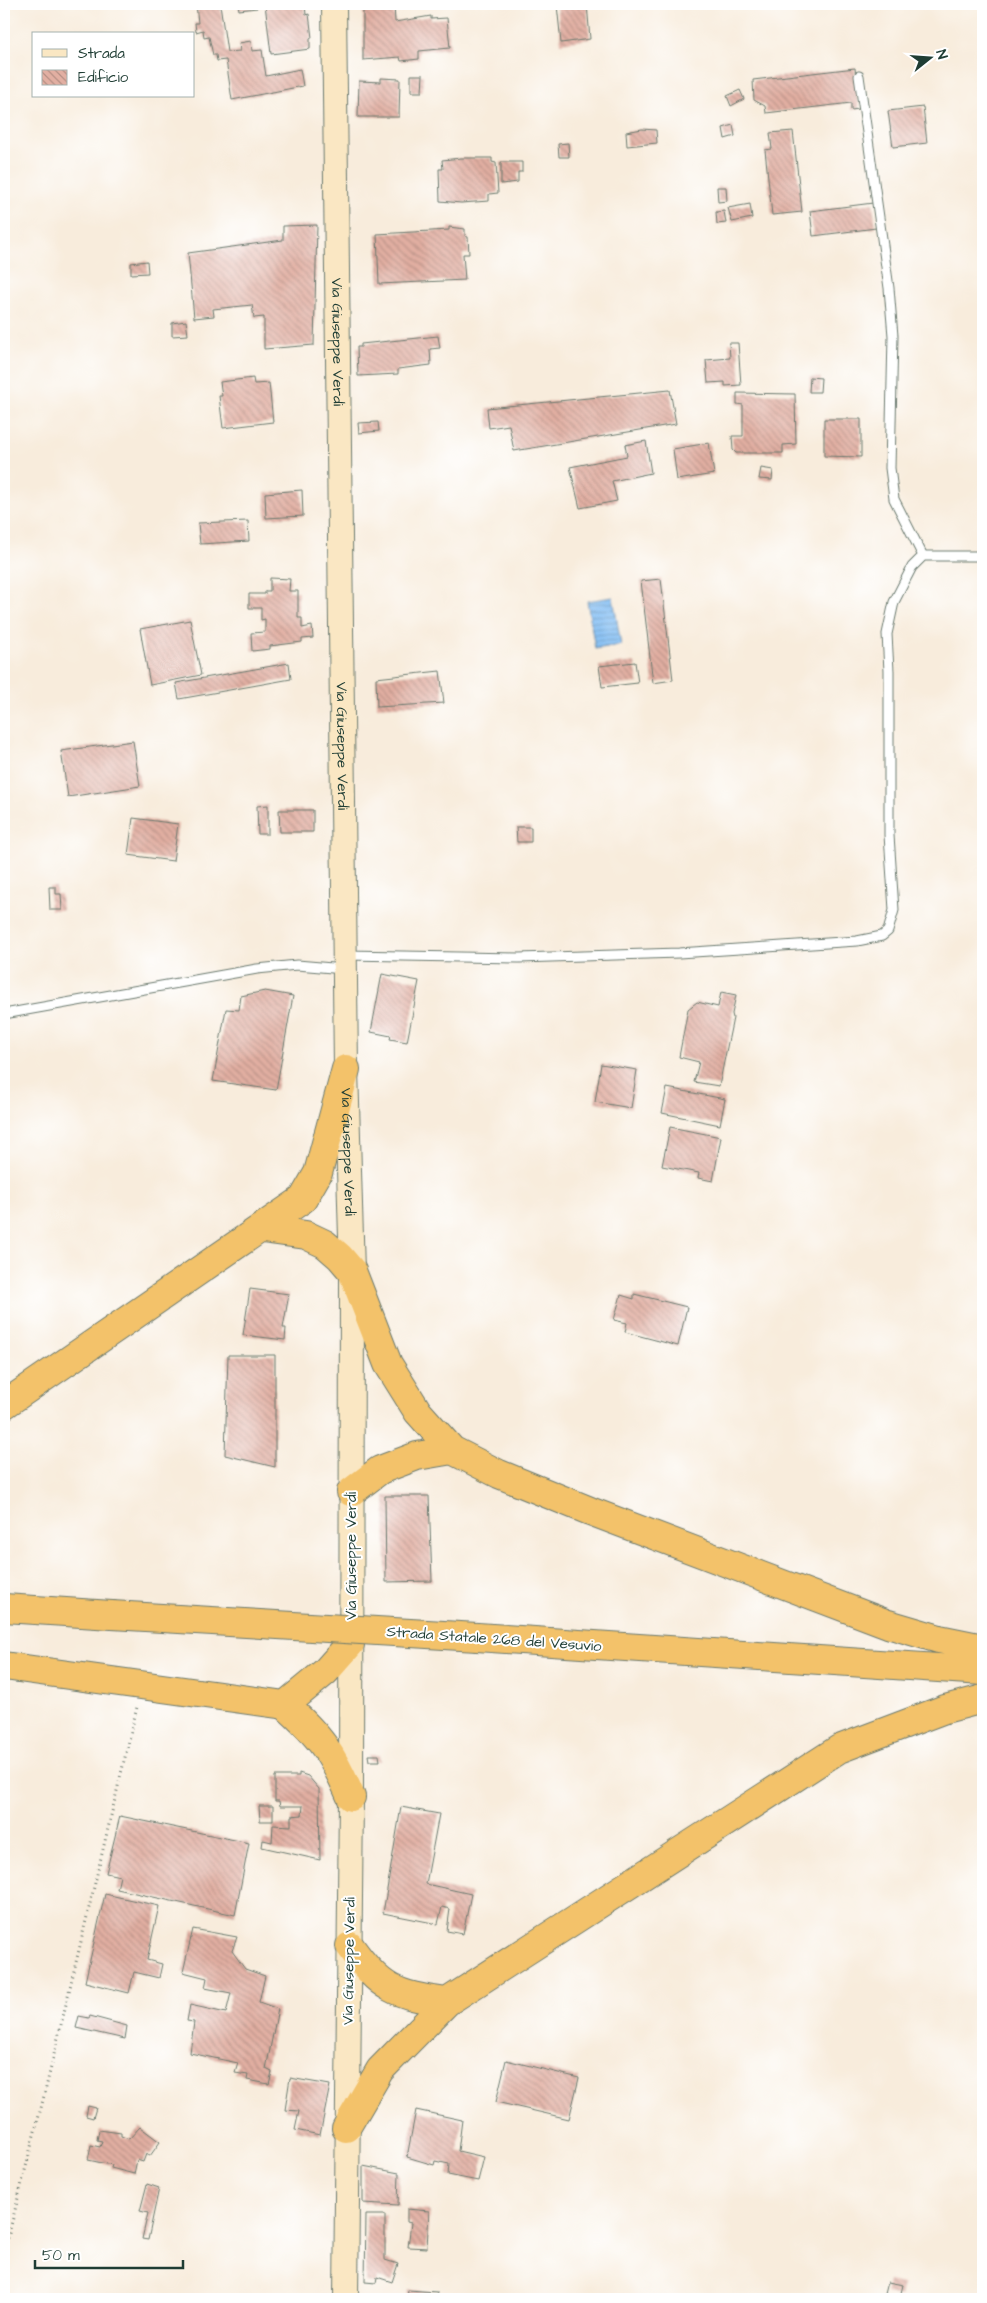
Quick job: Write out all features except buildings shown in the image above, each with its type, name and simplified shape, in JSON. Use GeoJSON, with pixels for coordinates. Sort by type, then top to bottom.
{"type":"FeatureCollection","features":[{"type":"Feature","properties":{"kind":"highway"},"geometry":{"type":"LineString","coordinates":[[4,1405],[303,1199],[318,1173],[346,1070]]}},
{"type":"Feature","properties":{"kind":"highway"},"geometry":{"type":"LineString","coordinates":[[262,1229],[306,1235],[325,1244],[352,1271],[388,1364],[418,1412],[452,1450],[499,1474],[590,1511],[888,1624],[938,1640],[983,1648]]}},
{"type":"Feature","properties":{"kind":"highway"},"geometry":{"type":"LineString","coordinates":[[351,1492],[380,1470],[417,1456],[452,1450]]}},
{"type":"Feature","properties":{"kind":"highway","name":"Strada Statale 268 del Vesuvio"},"geometry":{"type":"LineString","coordinates":[[4,1608],[983,1671]]}},
{"type":"Feature","properties":{"kind":"highway"},"geometry":{"type":"LineString","coordinates":[[285,1705],[325,1672],[350,1644]]}},
{"type":"Feature","properties":{"kind":"highway"},"geometry":{"type":"LineString","coordinates":[[4,1666],[285,1705],[313,1730],[334,1759],[351,1797]]}},
{"type":"Feature","properties":{"kind":"highway"},"geometry":{"type":"LineString","coordinates":[[346,2128],[380,2070],[447,2002],[839,1749],[945,1709],[983,1699]]}},
{"type":"Feature","properties":{"kind":"highway"},"geometry":{"type":"LineString","coordinates":[[350,1946],[367,1970],[384,1986],[412,1997],[447,2002]]}},
{"type":"Feature","properties":{"kind":"street","name":"Via Giuseppe Verdi"},"geometry":{"type":"LineString","coordinates":[[334,4],[346,1070],[352,1271],[351,1797],[346,2128],[346,2299]]}},
{"type":"Feature","properties":{"kind":"lane"},"geometry":{"type":"LineString","coordinates":[[859,76],[890,298],[893,336],[890,468],[894,499],[923,556]]}},
{"type":"Feature","properties":{"kind":"lane"},"geometry":{"type":"LineString","coordinates":[[4,1014],[258,969],[297,965],[345,962],[669,954],[857,941],[882,936],[888,931],[894,910],[889,835],[889,672],[887,634],[894,602],[912,567],[923,556],[983,556]]}},
{"type":"Feature","properties":{"kind":"path"},"geometry":{"type":"LineString","coordinates":[[4,2253],[46,2092],[142,1685]]}},
{"type":"Feature","properties":{"kind":"water"},"geometry":{"type":"Polygon","coordinates":[[[613,597],[621,645],[595,649],[587,601],[613,597]]]}}]}
